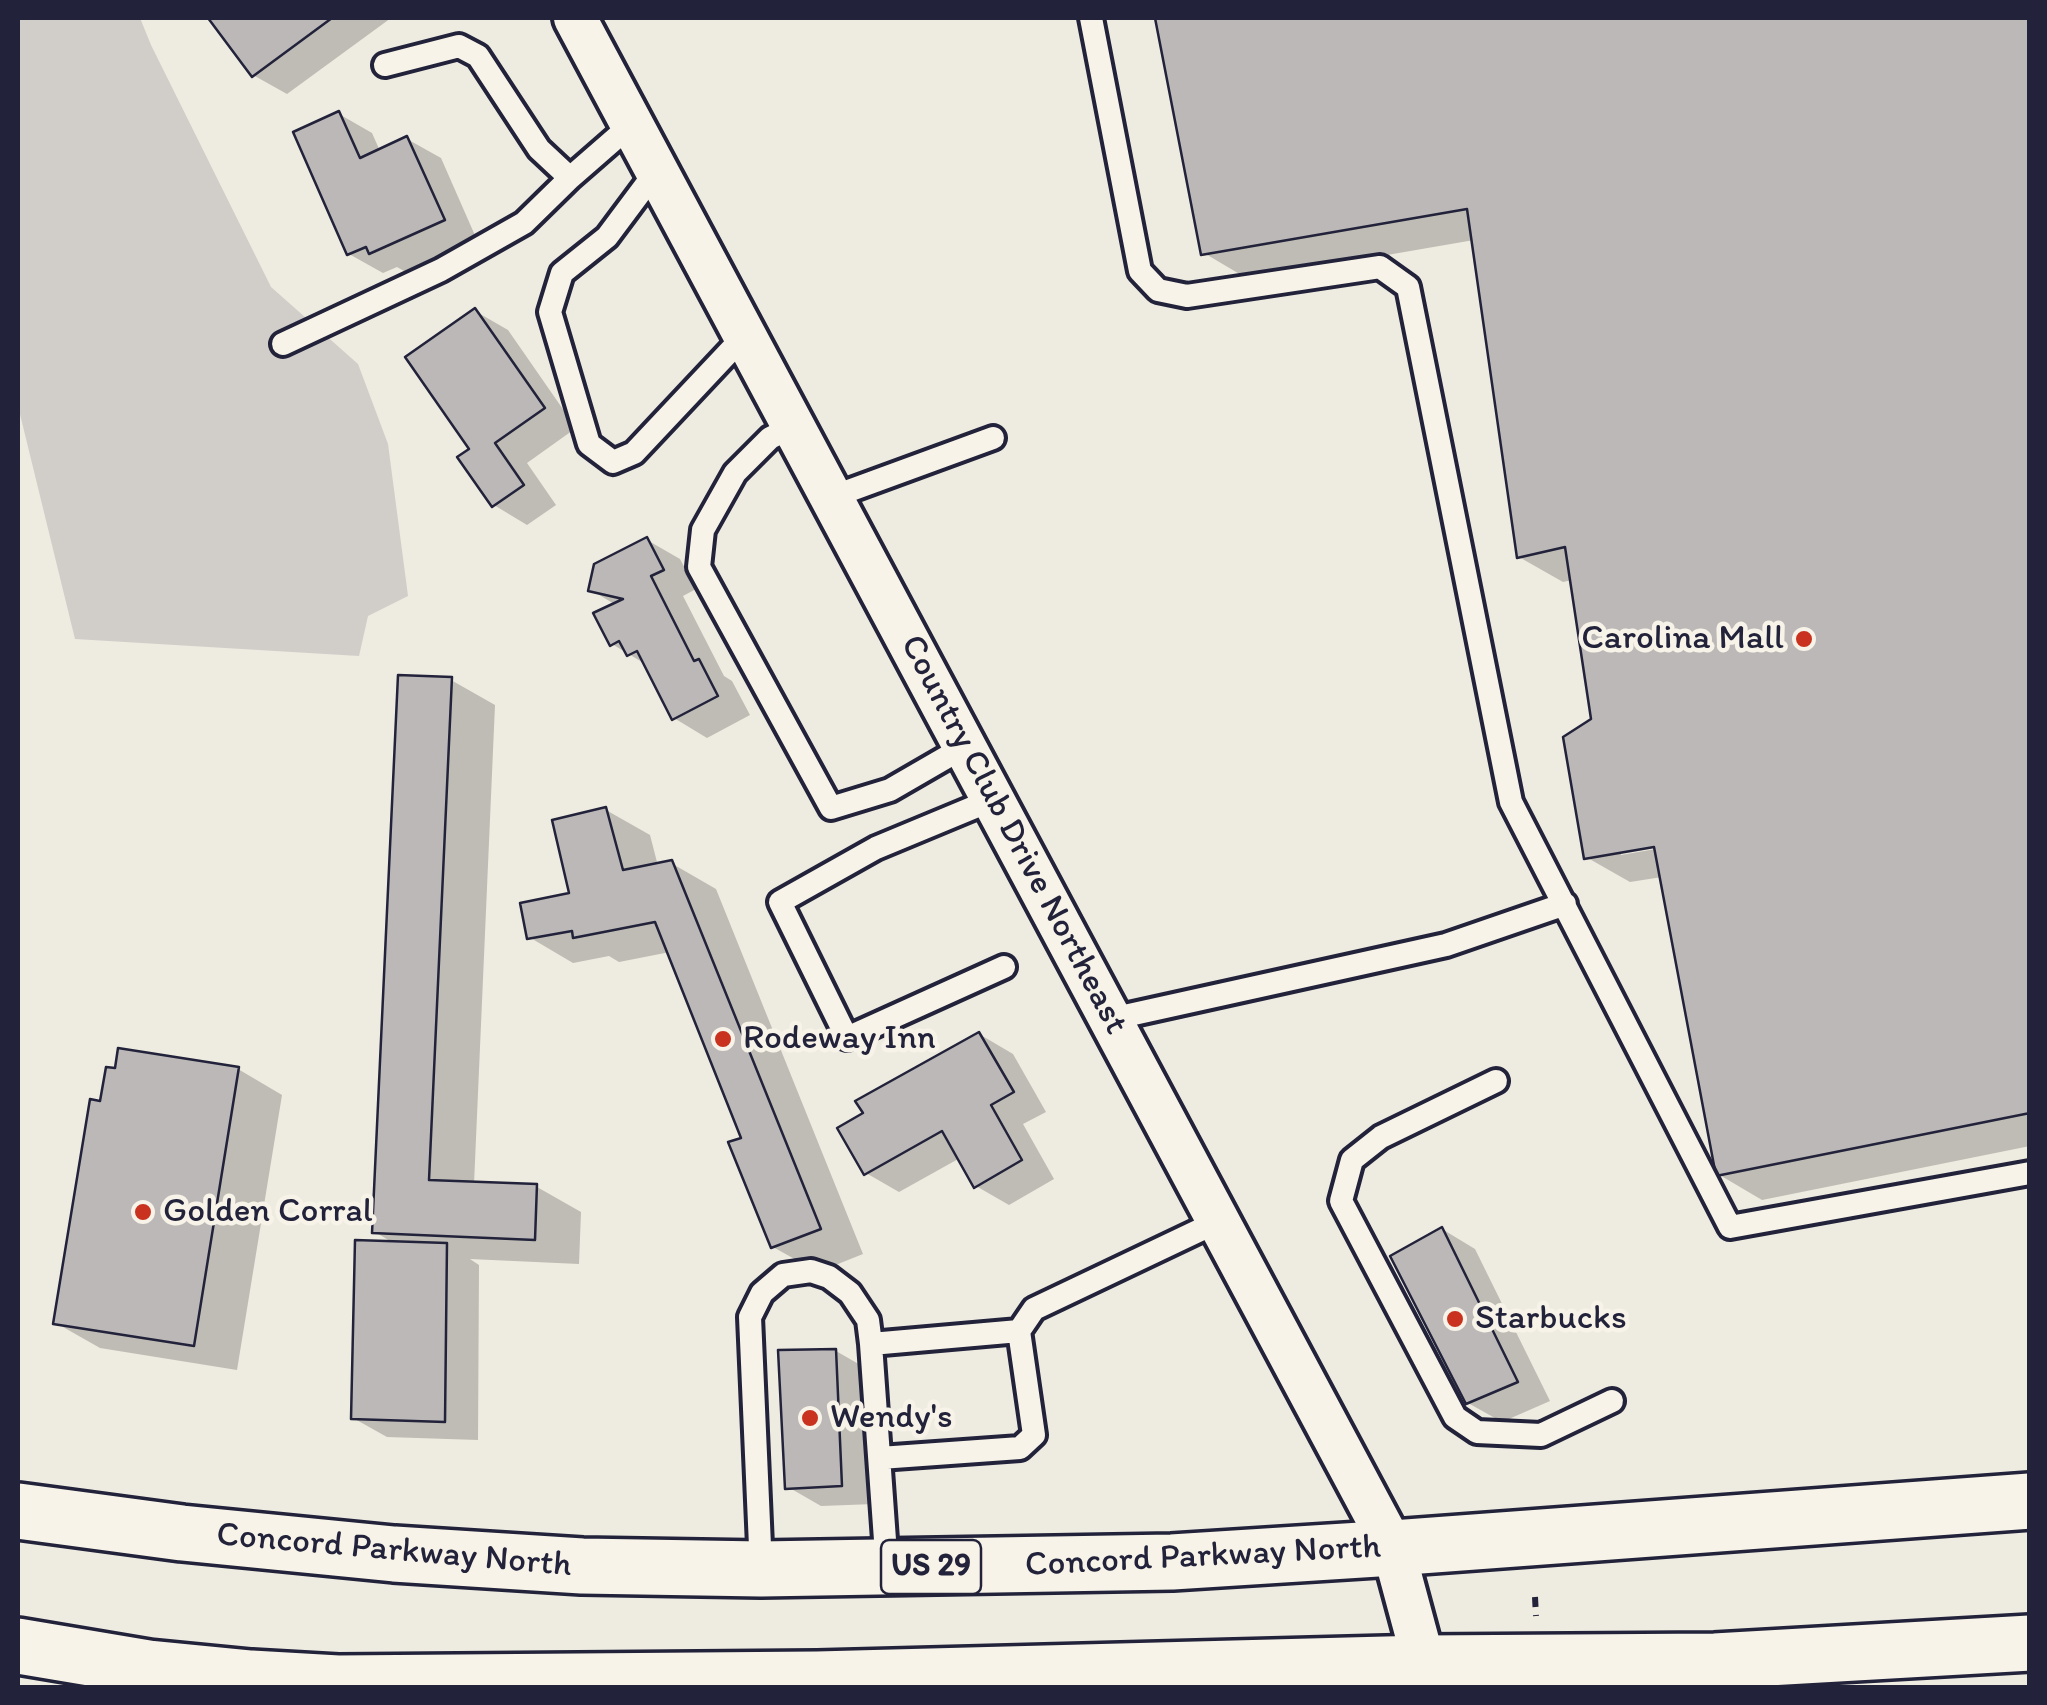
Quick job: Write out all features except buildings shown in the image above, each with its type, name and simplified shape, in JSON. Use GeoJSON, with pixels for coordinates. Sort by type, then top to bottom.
{"type":"FeatureCollection","features":[{"type":"Feature","properties":{"kind":"highway","name":"Concord Parkway North"},"geometry":{"type":"LineString","coordinates":[[18,1510],[182,1533],[394,1554],[582,1566],[887,1568],[1172,1562],[2030,1501]]}},
{"type":"Feature","properties":{"kind":"highway"},"geometry":{"type":"LineString","coordinates":[[18,1646],[113,1675],[251,1683],[354,1683],[1649,1674],[2030,1643]]}},
{"type":"Feature","properties":{"kind":"street","name":"Country Club Drive Northeast"},"geometry":{"type":"LineString","coordinates":[[575,18],[1394,1548],[1426,1675]]}},
{"type":"Feature","properties":{"kind":"lane"},"geometry":{"type":"LineString","coordinates":[[1092,18],[1140,271],[1158,290],[1186,296],[1380,267],[1408,287],[1512,802],[1730,1227],[2030,1173]]}},
{"type":"Feature","properties":{"kind":"lane"},"geometry":{"type":"LineString","coordinates":[[385,65],[460,46],[478,56],[538,148],[570,178]]}},
{"type":"Feature","properties":{"kind":"lane"},"geometry":{"type":"LineString","coordinates":[[282,344],[441,270],[524,223],[632,124]]}},
{"type":"Feature","properties":{"kind":"lane"},"geometry":{"type":"LineString","coordinates":[[657,170],[607,238],[562,272],[550,312],[589,444],[613,462],[634,453],[745,336]]}},
{"type":"Feature","properties":{"kind":"lane"},"geometry":{"type":"LineString","coordinates":[[794,426],[770,438],[735,472],[703,530],[699,567],[708,584],[831,808],[890,790],[966,746]]}},
{"type":"Feature","properties":{"kind":"lane"},"geometry":{"type":"LineString","coordinates":[[832,498],[993,438]]}},
{"type":"Feature","properties":{"kind":"lane"},"geometry":{"type":"LineString","coordinates":[[994,800],[876,848],[780,902],[847,1038],[1004,968]]}},
{"type":"Feature","properties":{"kind":"lane"},"geometry":{"type":"LineString","coordinates":[[1111,1019],[1446,945],[1565,904]]}},
{"type":"Feature","properties":{"kind":"lane"},"geometry":{"type":"LineString","coordinates":[[1496,1080],[1381,1137],[1352,1160],[1340,1201],[1455,1418],[1477,1432],[1541,1435],[1612,1401]]}},
{"type":"Feature","properties":{"kind":"lane"},"geometry":{"type":"LineString","coordinates":[[880,1458],[1020,1448],[1034,1435],[1020,1331],[1034,1309],[1219,1221]]}},
{"type":"Feature","properties":{"kind":"lane"},"geometry":{"type":"LineString","coordinates":[[760,1568],[750,1317],[762,1293],[783,1276],[811,1271],[829,1277],[850,1293],[868,1320],[887,1568]]}},
{"type":"Feature","properties":{"kind":"lane"},"geometry":{"type":"LineString","coordinates":[[871,1344],[1020,1331]]}},
{"type":"Feature","properties":{"kind":"path"},"geometry":{"type":"LineString","coordinates":[[1535,1597],[1536,1624]]}},
{"type":"Feature","properties":{"kind":"shaded area"},"geometry":{"type":"Polygon","coordinates":[[[18,18],[140,18],[271,287],[358,364],[388,444],[408,596],[368,616],[359,656],[75,639],[18,406],[18,18]]]}},
{"type":"Feature","properties":{"kind":"place","name":"Carolina Mall"},"geometry":{"type":"Point","coordinates":[1804,639]}},
{"type":"Feature","properties":{"kind":"place","name":"Rodeway Inn"},"geometry":{"type":"Point","coordinates":[723,1039]}},
{"type":"Feature","properties":{"kind":"place","name":"Golden Corral"},"geometry":{"type":"Point","coordinates":[143,1212]}},
{"type":"Feature","properties":{"kind":"place","name":"Starbucks"},"geometry":{"type":"Point","coordinates":[1455,1319]}},
{"type":"Feature","properties":{"kind":"place","name":"Wendy's"},"geometry":{"type":"Point","coordinates":[810,1418]}}]}
